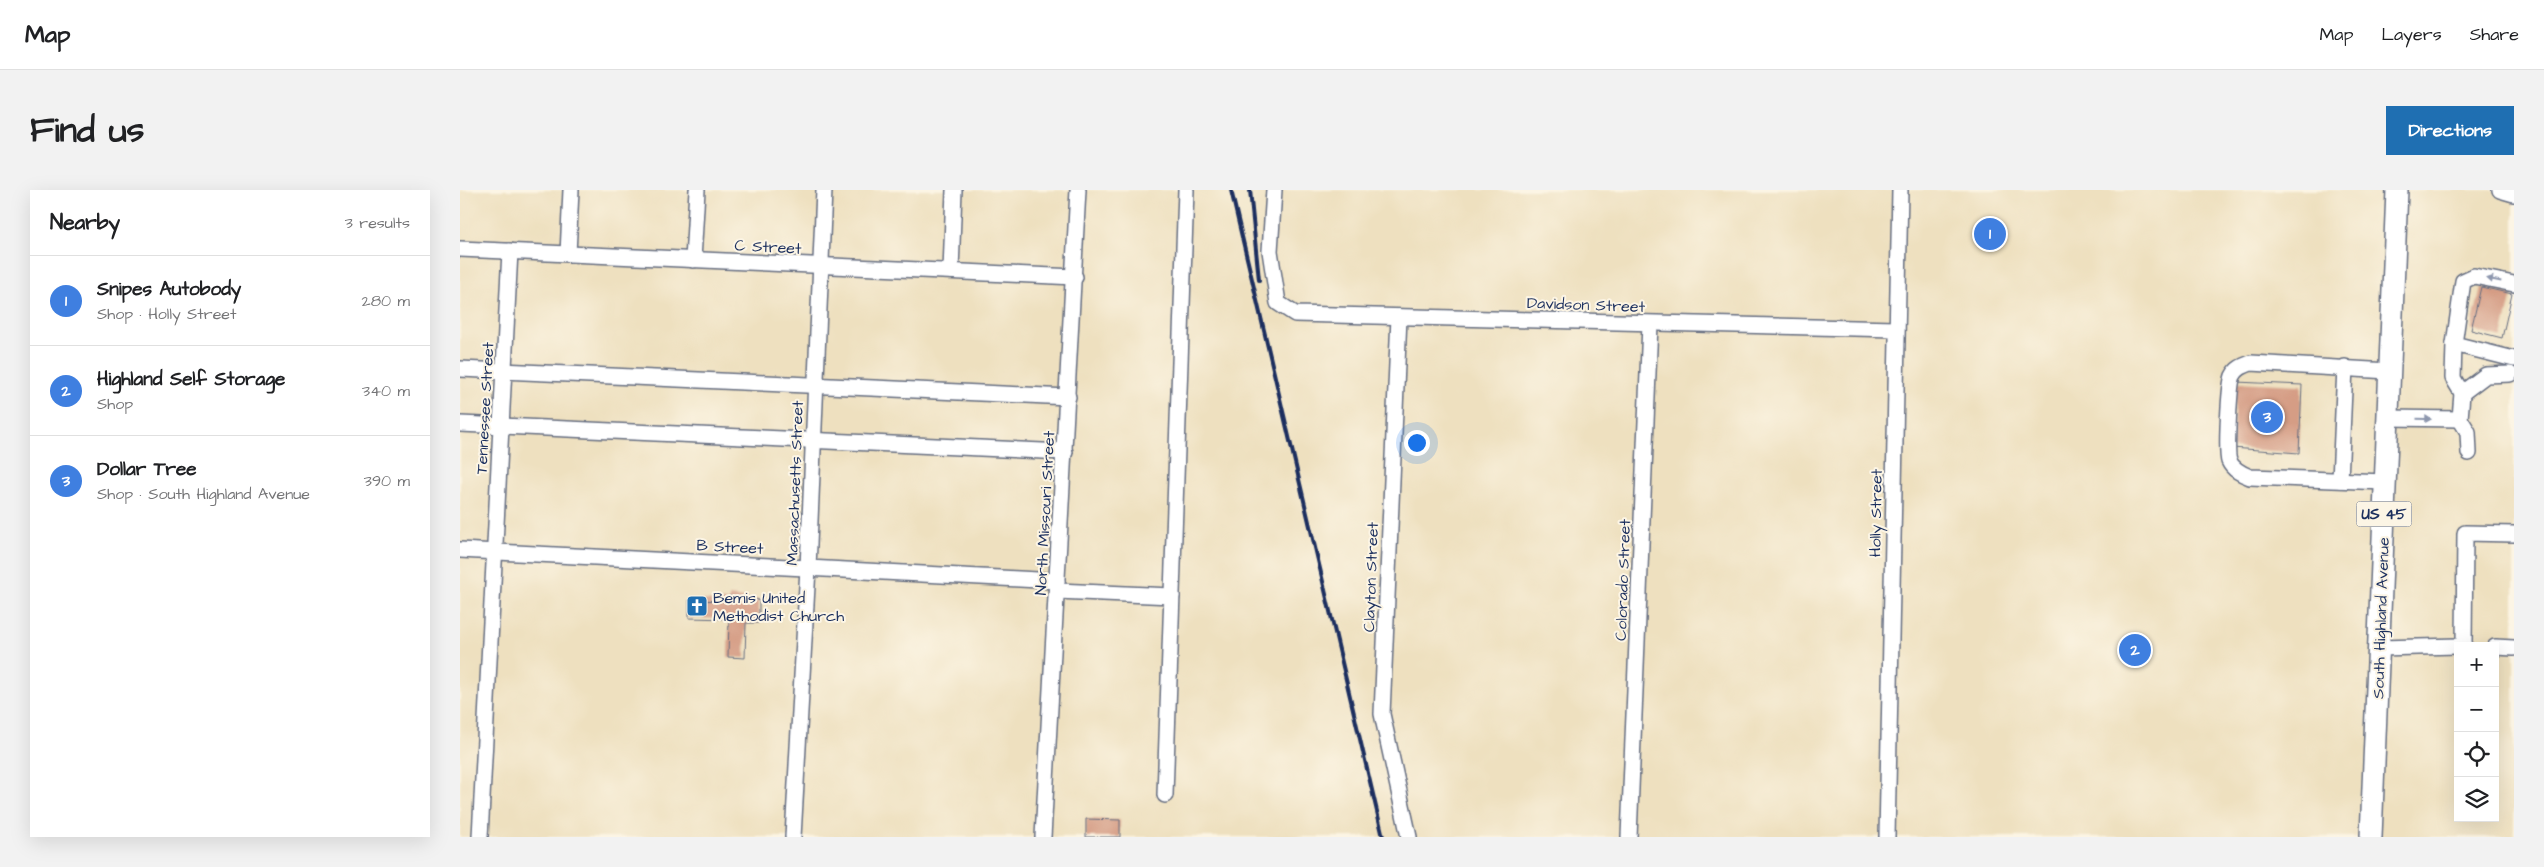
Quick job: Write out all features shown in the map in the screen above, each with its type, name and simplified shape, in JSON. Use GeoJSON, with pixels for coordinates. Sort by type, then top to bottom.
{"type":"FeatureCollection","features":[{"type":"Feature","properties":{"kind":"highway","name":"South Highland Avenue"},"geometry":{"type":"LineString","coordinates":[[2371,837],[2397,190]]}},
{"type":"Feature","properties":{"kind":"street"},"geometry":{"type":"LineString","coordinates":[[568,254],[571,190]]}},
{"type":"Feature","properties":{"kind":"street"},"geometry":{"type":"LineString","coordinates":[[693,260],[696,190]]}},
{"type":"Feature","properties":{"kind":"street","name":"Massachusetts Street"},"geometry":{"type":"LineString","coordinates":[[793,837],[808,568],[824,190]]}},
{"type":"Feature","properties":{"kind":"street"},"geometry":{"type":"LineString","coordinates":[[951,271],[954,190]]}},
{"type":"Feature","properties":{"kind":"street","name":"North Missouri Street"},"geometry":{"type":"LineString","coordinates":[[1043,837],[1075,276],[1078,190]]}},
{"type":"Feature","properties":{"kind":"street"},"geometry":{"type":"LineString","coordinates":[[1165,795],[1186,190]]}},
{"type":"Feature","properties":{"kind":"street","name":"Davidson Street"},"geometry":{"type":"LineString","coordinates":[[1274,190],[1270,251],[1278,303],[1295,314],[1896,329]]}},
{"type":"Feature","properties":{"kind":"street","name":"Holly Street"},"geometry":{"type":"LineString","coordinates":[[1887,837],[1900,190]]}},
{"type":"Feature","properties":{"kind":"street"},"geometry":{"type":"LineString","coordinates":[[2500,190],[2514,194]]}},
{"type":"Feature","properties":{"kind":"street","name":"C Street"},"geometry":{"type":"LineString","coordinates":[[460,249],[1075,276]]}},
{"type":"Feature","properties":{"kind":"street","name":"Tennessee Street"},"geometry":{"type":"LineString","coordinates":[[480,837],[510,251]]}},
{"type":"Feature","properties":{"kind":"street"},"geometry":{"type":"LineString","coordinates":[[2469,453],[2468,432],[2460,419],[2462,393],[2453,378],[2454,344],[2463,281],[2474,276],[2514,284]]}},
{"type":"Feature","properties":{"kind":"street","name":"Clayton Street"},"geometry":{"type":"LineString","coordinates":[[1399,316],[1382,714],[1408,837]]}},
{"type":"Feature","properties":{"kind":"street","name":"Colorado Street"},"geometry":{"type":"LineString","coordinates":[[1629,837],[1650,324]]}},
{"type":"Feature","properties":{"kind":"street"},"geometry":{"type":"LineString","coordinates":[[2454,344],[2513,367]]}},
{"type":"Feature","properties":{"kind":"street"},"geometry":{"type":"LineString","coordinates":[[2385,482],[2250,477],[2238,472],[2229,461],[2230,389],[2234,375],[2240,367],[2251,363],[2390,371]]}},
{"type":"Feature","properties":{"kind":"street"},"geometry":{"type":"LineString","coordinates":[[2462,393],[2486,375],[2513,367]]}},
{"type":"Feature","properties":{"kind":"street"},"geometry":{"type":"LineString","coordinates":[[2340,480],[2345,368]]}},
{"type":"Feature","properties":{"kind":"street"},"geometry":{"type":"LineString","coordinates":[[460,369],[1068,397]]}},
{"type":"Feature","properties":{"kind":"street"},"geometry":{"type":"LineString","coordinates":[[2388,418],[2460,419]]}},
{"type":"Feature","properties":{"kind":"street"},"geometry":{"type":"LineString","coordinates":[[460,424],[1064,452]]}},
{"type":"Feature","properties":{"kind":"street"},"geometry":{"type":"LineString","coordinates":[[2465,642],[2465,532],[2514,534]]}},
{"type":"Feature","properties":{"kind":"street","name":"B Street"},"geometry":{"type":"LineString","coordinates":[[460,550],[808,568],[1172,596]]}},
{"type":"Feature","properties":{"kind":"street"},"geometry":{"type":"LineString","coordinates":[[2379,648],[2454,646]]}},
{"type":"Feature","properties":{"kind":"street"},"geometry":{"type":"LineString","coordinates":[[2499,647],[2514,648]]}},
{"type":"Feature","properties":{"kind":"building"},"geometry":{"type":"Polygon","coordinates":[[[2481,287],[2512,294],[2502,338],[2471,330],[2481,287]]]}},
{"type":"Feature","properties":{"kind":"building"},"geometry":{"type":"Polygon","coordinates":[[[2236,382],[2302,385],[2299,453],[2232,448],[2236,382]]]}},
{"type":"Feature","properties":{"kind":"building"},"geometry":{"type":"Polygon","coordinates":[[[729,596],[759,600],[759,623],[746,623],[745,658],[728,657],[729,619],[689,618],[689,600],[729,601],[729,596]]]}},
{"type":"Feature","properties":{"kind":"building"},"geometry":{"type":"Polygon","coordinates":[[[1086,819],[1120,820],[1120,837],[1086,837],[1086,819]]]}},
{"type":"Feature","properties":{"kind":"railway"},"geometry":{"type":"LineString","coordinates":[[1231,190],[1383,837]]}},
{"type":"Feature","properties":{"kind":"railway"},"geometry":{"type":"LineString","coordinates":[[1250,190],[1259,280]]}},
{"type":"Feature","properties":{"kind":"place","name":"Snipes Autobody"},"geometry":{"type":"Point","coordinates":[1990,234]}},
{"type":"Feature","properties":{"kind":"place","name":"Dollar Tree"},"geometry":{"type":"Point","coordinates":[2267,417]}},
{"type":"Feature","properties":{"kind":"place","name":"Bemis United Methodist Church"},"geometry":{"type":"Point","coordinates":[697,606]}},
{"type":"Feature","properties":{"kind":"place","name":"Highland Self Storage"},"geometry":{"type":"Point","coordinates":[2135,650]}}]}
